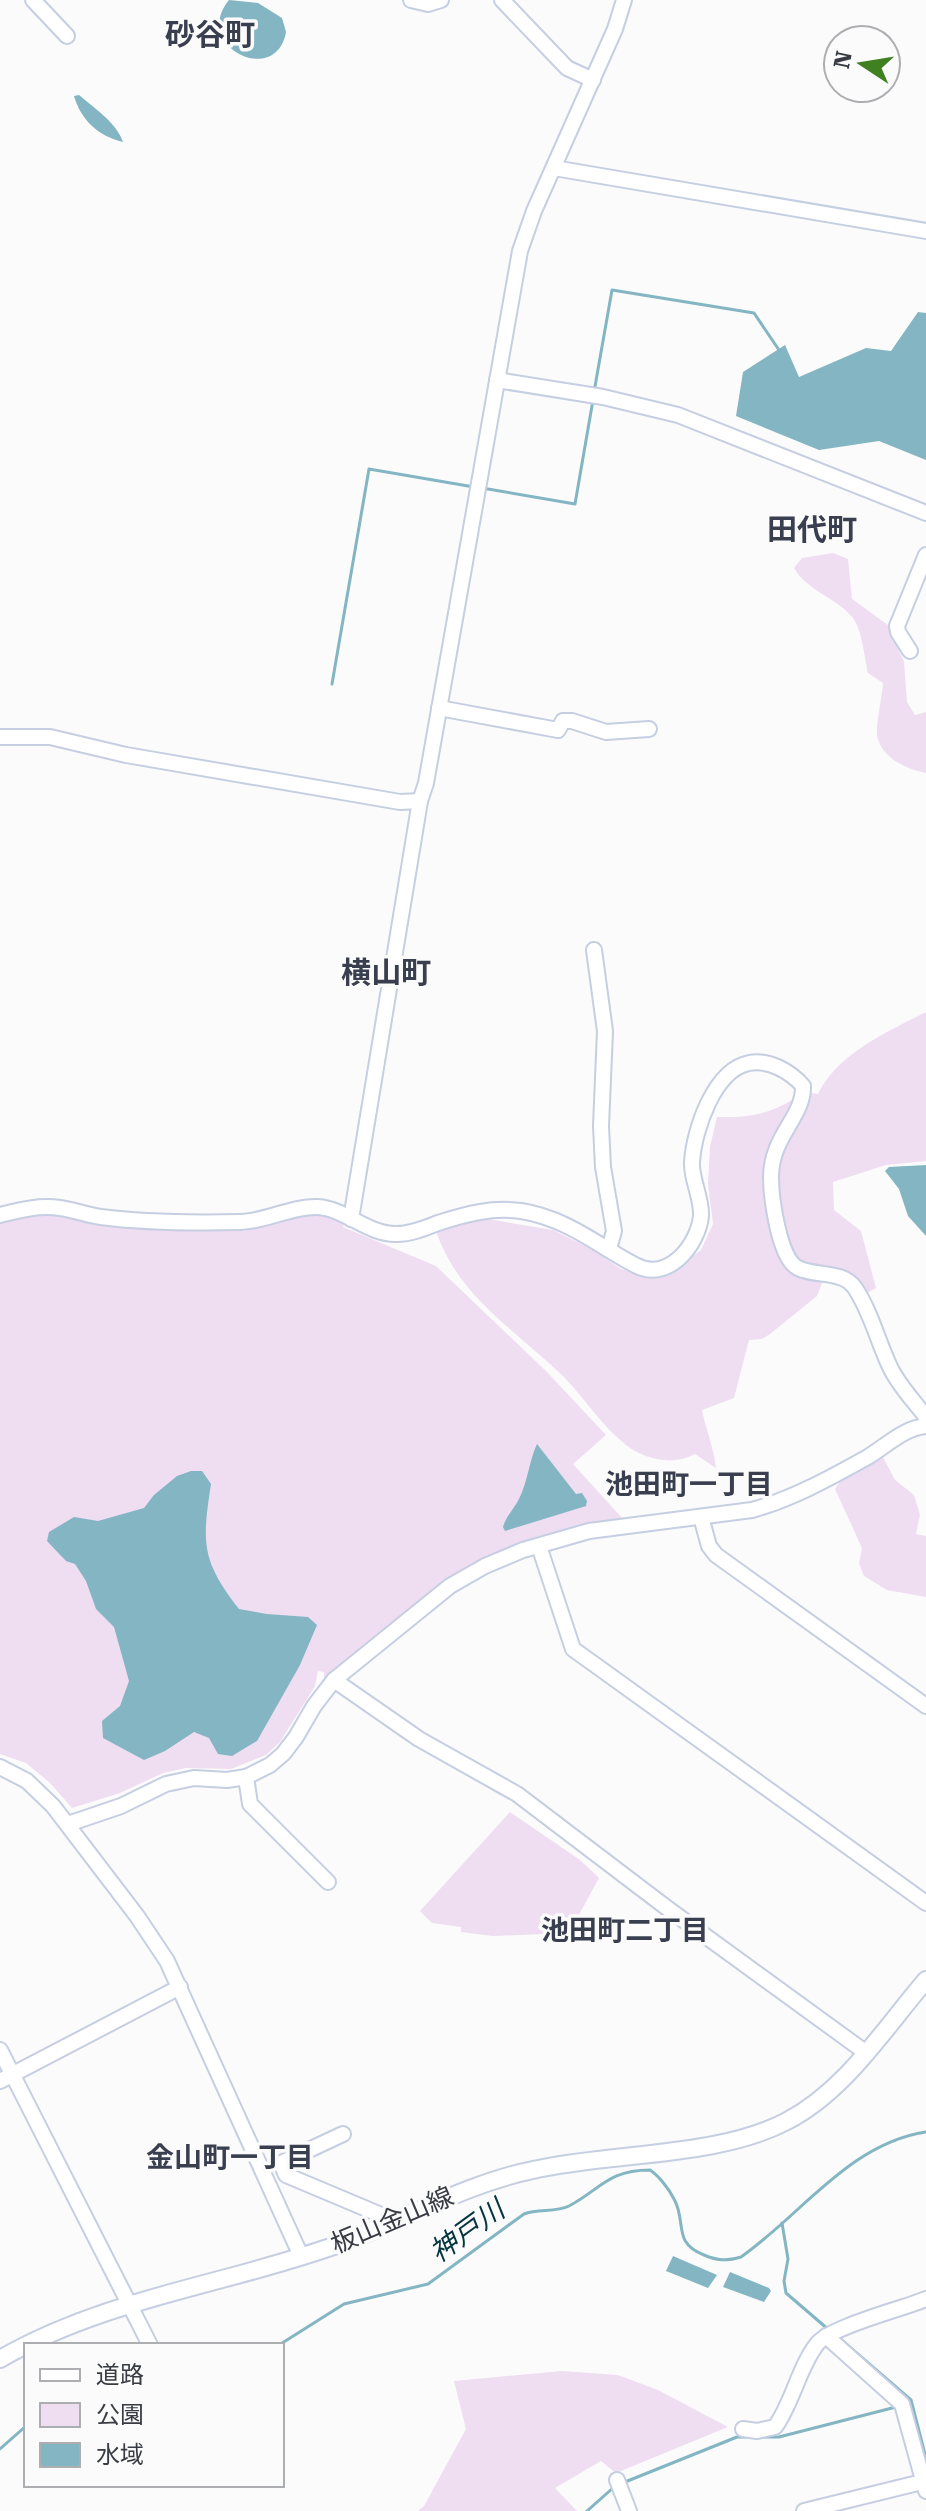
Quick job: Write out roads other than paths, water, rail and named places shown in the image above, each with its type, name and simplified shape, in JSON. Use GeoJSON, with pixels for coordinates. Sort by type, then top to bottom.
{"type":"FeatureCollection","features":[{"type":"Feature","properties":{"kind":"main road","name":"板山金山線"},"geometry":{"type":"LineString","coordinates":[[32,2343],[67,2325],[130,2303],[343,2242],[469,2187],[536,2169],[748,2137],[786,2122],[833,2088],[926,1980]]}},
{"type":"Feature","properties":{"kind":"main road","name":"板山金山線"},"geometry":{"type":"LineString","coordinates":[[0,2359],[24,2347]]}},
{"type":"Feature","properties":{"kind":"street"},"geometry":{"type":"LineString","coordinates":[[33,0],[67,36]]}},
{"type":"Feature","properties":{"kind":"street"},"geometry":{"type":"LineString","coordinates":[[411,0],[428,4],[441,0]]}},
{"type":"Feature","properties":{"kind":"street"},"geometry":{"type":"LineString","coordinates":[[502,0],[567,68],[593,80]]}},
{"type":"Feature","properties":{"kind":"street"},"geometry":{"type":"LineString","coordinates":[[351,1219],[420,801],[426,783],[520,251],[534,211],[615,29],[624,0]]}},
{"type":"Feature","properties":{"kind":"street"},"geometry":{"type":"LineString","coordinates":[[554,168],[926,231]]}},
{"type":"Feature","properties":{"kind":"street"},"geometry":{"type":"LineString","coordinates":[[497,380],[603,397],[678,415],[926,513]]}},
{"type":"Feature","properties":{"kind":"street"},"geometry":{"type":"LineString","coordinates":[[910,651],[897,626],[926,555]]}},
{"type":"Feature","properties":{"kind":"street"},"geometry":{"type":"LineString","coordinates":[[439,708],[558,730],[563,721],[606,732],[649,729]]}},
{"type":"Feature","properties":{"kind":"street"},"geometry":{"type":"LineString","coordinates":[[0,737],[50,737],[126,755],[400,802],[420,801]]}},
{"type":"Feature","properties":{"kind":"street"},"geometry":{"type":"LineString","coordinates":[[594,950],[605,1031],[601,1126],[603,1167],[614,1231],[609,1249]]}},
{"type":"Feature","properties":{"kind":"street"},"geometry":{"type":"LineString","coordinates":[[0,1215],[50,1207],[100,1217],[243,1222],[315,1207],[366,1227],[395,1234],[482,1211],[523,1211],[561,1221],[638,1267],[661,1269],[682,1256],[699,1225],[701,1204],[693,1174],[693,1159],[707,1103],[726,1075],[749,1063],[773,1065],[795,1077],[803,1086],[794,1116],[774,1150],[771,1174],[779,1231],[788,1258],[796,1267],[836,1276],[855,1288],[891,1369],[926,1417]]}},
{"type":"Feature","properties":{"kind":"street"},"geometry":{"type":"LineString","coordinates":[[68,1824],[121,1806],[180,1780],[246,1777],[270,1765],[283,1754],[329,1685],[450,1586],[485,1566],[589,1531],[774,1504],[844,1470],[909,1430],[926,1426]]}},
{"type":"Feature","properties":{"kind":"street"},"geometry":{"type":"LineString","coordinates":[[701,1517],[709,1546],[716,1555],[926,1706]]}},
{"type":"Feature","properties":{"kind":"street"},"geometry":{"type":"LineString","coordinates":[[539,1546],[573,1649],[926,1903]]}},
{"type":"Feature","properties":{"kind":"street"},"geometry":{"type":"LineString","coordinates":[[329,1685],[517,1794],[865,2052]]}},
{"type":"Feature","properties":{"kind":"street"},"geometry":{"type":"LineString","coordinates":[[0,1767],[40,1791],[153,1939],[180,1987],[301,2256]]}},
{"type":"Feature","properties":{"kind":"street"},"geometry":{"type":"LineString","coordinates":[[246,1777],[250,1804],[328,1882]]}},
{"type":"Feature","properties":{"kind":"street"},"geometry":{"type":"LineString","coordinates":[[6,2078],[180,1987]]}},
{"type":"Feature","properties":{"kind":"street"},"geometry":{"type":"LineString","coordinates":[[0,2050],[6,2078],[149,2343]]}},
{"type":"Feature","properties":{"kind":"street"},"geometry":{"type":"LineString","coordinates":[[343,2134],[281,2163],[286,2175],[393,2220]]}},
{"type":"Feature","properties":{"kind":"street"},"geometry":{"type":"LineString","coordinates":[[743,2429],[757,2431],[775,2427],[819,2342],[831,2334],[926,2299]]}},
{"type":"Feature","properties":{"kind":"street"},"geometry":{"type":"LineString","coordinates":[[804,2511],[925,2485],[902,2404],[831,2334]]}},
{"type":"Feature","properties":{"kind":"street"},"geometry":{"type":"LineString","coordinates":[[617,2480],[629,2511]]}},
{"type":"Feature","properties":{"kind":"water"},"geometry":{"type":"Polygon","coordinates":[[[229,0],[258,3],[282,18],[286,32],[279,49],[268,57],[254,59],[228,45],[220,32],[220,17],[229,0]]]}},
{"type":"Feature","properties":{"kind":"water"},"geometry":{"type":"Polygon","coordinates":[[[79,95],[110,122],[123,142],[106,136],[92,126],[77,105],[74,96],[79,95]]]}},
{"type":"Feature","properties":{"kind":"water"},"geometry":{"type":"Polygon","coordinates":[[[918,312],[926,313],[926,460],[879,441],[819,450],[736,416],[743,372],[785,345],[799,377],[866,348],[891,351],[918,312]]]}},
{"type":"Feature","properties":{"kind":"water"},"geometry":{"type":"Polygon","coordinates":[[[926,1165],[926,1236],[908,1216],[899,1189],[885,1171],[889,1167],[926,1165]]]}},
{"type":"Feature","properties":{"kind":"water"},"geometry":{"type":"Polygon","coordinates":[[[537,1444],[576,1494],[582,1493],[587,1501],[586,1506],[505,1531],[504,1523],[522,1492],[537,1444]]]}},
{"type":"Feature","properties":{"kind":"water"},"geometry":{"type":"Polygon","coordinates":[[[202,1471],[211,1484],[206,1522],[207,1550],[217,1577],[239,1609],[308,1617],[317,1625],[300,1665],[257,1741],[232,1756],[218,1754],[209,1738],[194,1732],[165,1751],[144,1760],[103,1738],[102,1721],[120,1706],[129,1681],[114,1627],[96,1609],[86,1581],[75,1564],[66,1561],[47,1541],[49,1532],[74,1517],[98,1521],[144,1508],[177,1476],[202,1471]]]}},
{"type":"Feature","properties":{"kind":"water"},"geometry":{"type":"Polygon","coordinates":[[[673,2256],[717,2275],[708,2288],[666,2271],[673,2256]]]}},
{"type":"Feature","properties":{"kind":"water"},"geometry":{"type":"Polygon","coordinates":[[[730,2272],[769,2288],[771,2291],[764,2302],[723,2287],[730,2272]]]}},
{"type":"Feature","properties":{"kind":"waterway"},"geometry":{"type":"LineString","coordinates":[[594,392],[612,290],[754,313],[779,350]]}},
{"type":"Feature","properties":{"kind":"waterway"},"geometry":{"type":"LineString","coordinates":[[482,488],[575,504],[593,400]]}},
{"type":"Feature","properties":{"kind":"waterway"},"geometry":{"type":"LineString","coordinates":[[332,684],[369,469],[474,487]]}},
{"type":"Feature","properties":{"kind":"waterway","name":"神戸川"},"geometry":{"type":"LineString","coordinates":[[282,2343],[344,2304],[428,2284],[524,2214],[569,2206],[624,2173],[650,2170],[657,2176],[672,2195],[684,2238],[694,2250],[718,2259],[741,2257],[827,2183],[873,2150],[926,2132]]}},
{"type":"Feature","properties":{"kind":"waterway"},"geometry":{"type":"LineString","coordinates":[[782,2223],[788,2259],[784,2281],[786,2293],[829,2330]]}},
{"type":"Feature","properties":{"kind":"waterway"},"geometry":{"type":"LineString","coordinates":[[838,2337],[911,2400],[926,2458]]}},
{"type":"Feature","properties":{"kind":"waterway"},"geometry":{"type":"LineString","coordinates":[[756,2437],[779,2437],[896,2407]]}},
{"type":"Feature","properties":{"kind":"waterway","name":"神戸川"},"geometry":{"type":"LineString","coordinates":[[0,2449],[24,2428]]}},
{"type":"Feature","properties":{"kind":"waterway"},"geometry":{"type":"LineString","coordinates":[[625,2482],[737,2437],[748,2437]]}},
{"type":"Feature","properties":{"kind":"waterway"},"geometry":{"type":"LineString","coordinates":[[587,2511],[614,2487]]}},
{"type":"Feature","properties":{"kind":"district","name":"砂谷町"},"geometry":{"type":"Point","coordinates":[210,34]}},
{"type":"Feature","properties":{"kind":"district","name":"田代町"},"geometry":{"type":"Point","coordinates":[812,529]}},
{"type":"Feature","properties":{"kind":"district","name":"横山町"},"geometry":{"type":"Point","coordinates":[386,972]}},
{"type":"Feature","properties":{"kind":"district","name":"池田町一丁目"},"geometry":{"type":"Point","coordinates":[689,1484]}},
{"type":"Feature","properties":{"kind":"district","name":"池田町二丁目"},"geometry":{"type":"Point","coordinates":[625,1930]}},
{"type":"Feature","properties":{"kind":"district","name":"金山町一丁目"},"geometry":{"type":"Point","coordinates":[230,2157]}}]}
